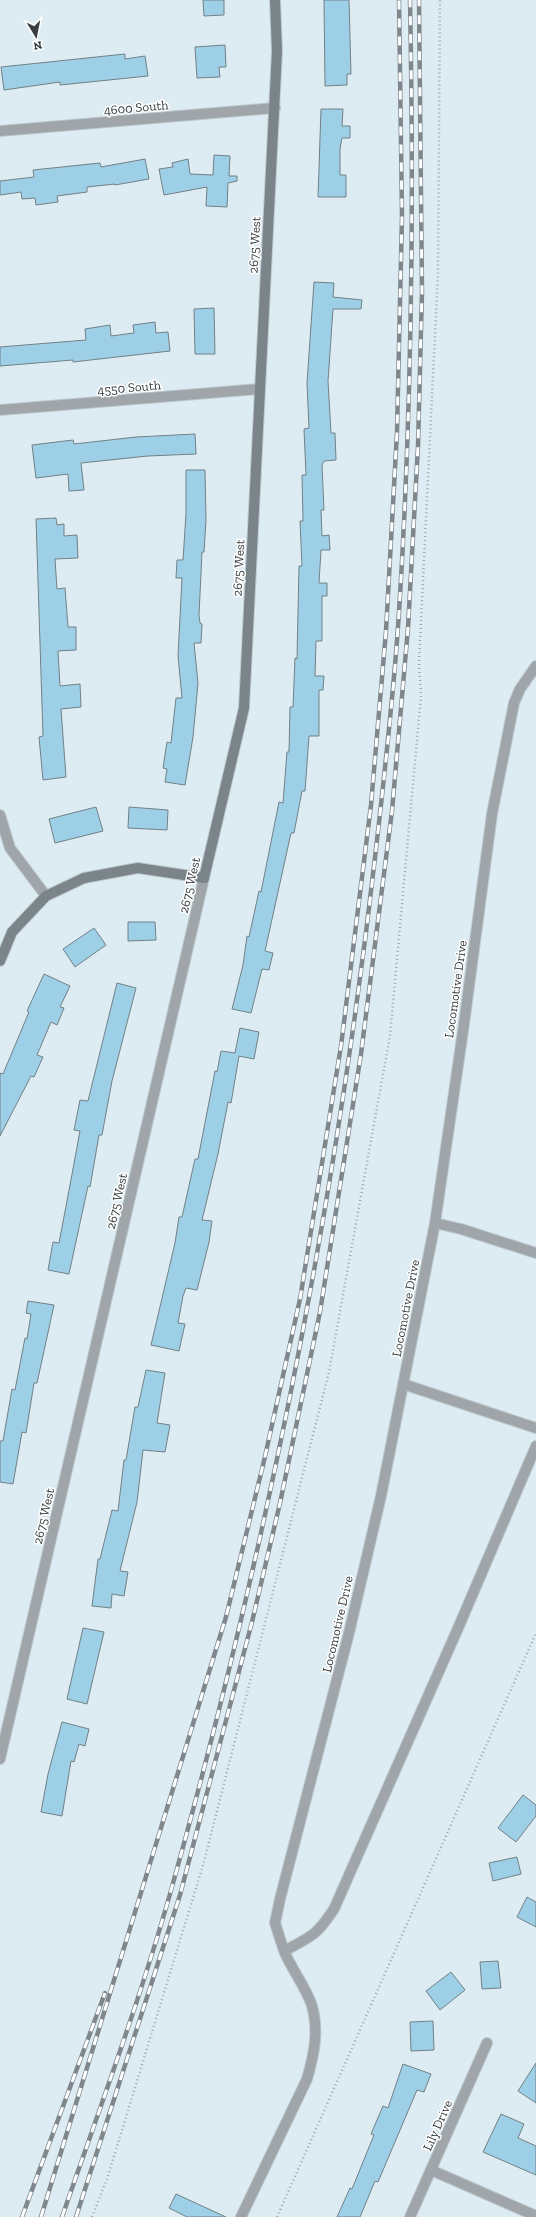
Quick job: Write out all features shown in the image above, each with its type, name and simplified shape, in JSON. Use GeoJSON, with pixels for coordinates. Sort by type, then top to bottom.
{"type":"FeatureCollection","features":[{"type":"Feature","properties":{"kind":"street","name":"2675 West"},"geometry":{"type":"LineString","coordinates":[[0,1759],[244,708],[277,51],[275,0]]}},
{"type":"Feature","properties":{"kind":"street","name":"4600 South"},"geometry":{"type":"LineString","coordinates":[[0,131],[274,108]]}},
{"type":"Feature","properties":{"kind":"street","name":"4550 South"},"geometry":{"type":"LineString","coordinates":[[0,410],[260,389]]}},
{"type":"Feature","properties":{"kind":"street","name":"Locomotive Drive"},"geometry":{"type":"LineString","coordinates":[[241,2217],[307,2079],[314,2054],[316,2027],[312,2006],[278,1938],[275,1923],[349,1633],[381,1496],[435,1223],[464,1024],[492,814],[514,703],[520,689],[536,666]]}},
{"type":"Feature","properties":{"kind":"street"},"geometry":{"type":"LineString","coordinates":[[0,815],[10,848],[46,896]]}},
{"type":"Feature","properties":{"kind":"street"},"geometry":{"type":"LineString","coordinates":[[0,961],[12,932],[46,896],[84,878],[138,868],[204,878]]}},
{"type":"Feature","properties":{"kind":"street"},"geometry":{"type":"LineString","coordinates":[[435,1223],[461,1229],[536,1253]]}},
{"type":"Feature","properties":{"kind":"street"},"geometry":{"type":"LineString","coordinates":[[403,1384],[536,1428]]}},
{"type":"Feature","properties":{"kind":"street"},"geometry":{"type":"LineString","coordinates":[[284,1951],[314,1935],[322,1928],[334,1909],[459,1626],[536,1446]]}},
{"type":"Feature","properties":{"kind":"street","name":"Lily Drive"},"geometry":{"type":"LineString","coordinates":[[410,2217],[487,2043]]}},
{"type":"Feature","properties":{"kind":"street"},"geometry":{"type":"LineString","coordinates":[[431,2170],[536,2216]]}},
{"type":"Feature","properties":{"kind":"path"},"geometry":{"type":"LineString","coordinates":[[92,2217],[106,2179],[204,1862],[327,1380],[390,1036],[421,696],[418,663],[438,273],[440,0]]}},
{"type":"Feature","properties":{"kind":"path"},"geometry":{"type":"LineString","coordinates":[[277,2217],[536,1633]]}},
{"type":"Feature","properties":{"kind":"building"},"geometry":{"type":"Polygon","coordinates":[[[203,0],[224,0],[224,15],[204,16],[203,0]]]}},
{"type":"Feature","properties":{"kind":"building"},"geometry":{"type":"Polygon","coordinates":[[[324,0],[349,0],[351,74],[347,74],[347,85],[325,86],[324,0]]]}},
{"type":"Feature","properties":{"kind":"building"},"geometry":{"type":"Polygon","coordinates":[[[225,45],[226,67],[219,67],[220,77],[197,78],[195,47],[225,45]]]}},
{"type":"Feature","properties":{"kind":"building"},"geometry":{"type":"Polygon","coordinates":[[[125,54],[125,59],[145,56],[148,76],[60,85],[60,82],[4,90],[1,67],[125,54]]]}},
{"type":"Feature","properties":{"kind":"building"},"geometry":{"type":"Polygon","coordinates":[[[321,109],[343,109],[342,126],[350,126],[350,138],[342,138],[340,149],[340,175],[346,175],[346,197],[318,197],[321,109]]]}},
{"type":"Feature","properties":{"kind":"building"},"geometry":{"type":"Polygon","coordinates":[[[214,155],[230,156],[229,176],[237,176],[237,181],[228,183],[227,207],[206,206],[207,187],[164,195],[159,169],[173,167],[172,163],[188,159],[190,174],[213,175],[214,155]]]}},
{"type":"Feature","properties":{"kind":"building"},"geometry":{"type":"Polygon","coordinates":[[[145,159],[149,179],[115,185],[87,187],[87,192],[57,196],[58,202],[36,205],[35,198],[22,199],[21,192],[0,195],[0,181],[34,177],[33,170],[100,163],[101,167],[145,159]]]}},
{"type":"Feature","properties":{"kind":"building"},"geometry":{"type":"Polygon","coordinates":[[[314,282],[334,283],[333,297],[362,300],[361,309],[333,309],[328,381],[331,433],[335,433],[336,460],[324,461],[322,465],[324,510],[321,510],[322,536],[329,535],[330,550],[321,550],[319,583],[327,583],[327,596],[322,596],[322,641],[316,641],[315,676],[324,676],[323,690],[319,690],[319,736],[309,736],[305,791],[302,791],[294,833],[291,833],[265,951],[273,953],[269,970],[262,969],[251,1013],[232,1009],[243,965],[247,936],[249,937],[259,891],[261,892],[279,802],[283,803],[287,752],[289,752],[290,707],[293,707],[295,658],[297,659],[299,566],[302,566],[300,521],[303,521],[302,475],[306,475],[304,429],[309,428],[307,383],[314,282]]]}},
{"type":"Feature","properties":{"kind":"building"},"geometry":{"type":"Polygon","coordinates":[[[214,308],[215,354],[195,354],[194,309],[214,308]]]}},
{"type":"Feature","properties":{"kind":"building"},"geometry":{"type":"Polygon","coordinates":[[[155,322],[156,333],[168,332],[170,351],[73,362],[73,360],[0,366],[0,347],[86,340],[85,329],[110,325],[111,336],[134,333],[133,325],[155,322]]]}},
{"type":"Feature","properties":{"kind":"building"},"geometry":{"type":"Polygon","coordinates":[[[195,434],[196,454],[148,456],[81,463],[84,490],[69,491],[68,474],[36,478],[32,445],[73,440],[74,444],[136,437],[195,434]]]}},
{"type":"Feature","properties":{"kind":"building"},"geometry":{"type":"Polygon","coordinates":[[[186,470],[205,470],[206,520],[204,552],[202,552],[199,615],[200,623],[202,624],[201,643],[194,643],[198,683],[193,737],[185,785],[165,782],[167,769],[163,768],[167,742],[171,743],[176,698],[182,698],[178,656],[182,578],[176,578],[177,560],[183,560],[186,514],[186,470]]]}},
{"type":"Feature","properties":{"kind":"building"},"geometry":{"type":"Polygon","coordinates":[[[56,518],[57,525],[64,524],[64,536],[77,535],[78,558],[55,559],[57,589],[65,588],[68,627],[76,627],[76,650],[58,651],[60,686],[80,684],[81,707],[61,709],[66,777],[43,780],[39,737],[43,736],[36,519],[56,518]]]}},
{"type":"Feature","properties":{"kind":"building"},"geometry":{"type":"Polygon","coordinates":[[[96,807],[103,831],[55,843],[49,819],[96,807]]]}},
{"type":"Feature","properties":{"kind":"building"},"geometry":{"type":"Polygon","coordinates":[[[129,807],[168,810],[167,830],[128,828],[129,807]]]}},
{"type":"Feature","properties":{"kind":"building"},"geometry":{"type":"Polygon","coordinates":[[[128,922],[155,922],[156,940],[128,941],[128,922]]]}},
{"type":"Feature","properties":{"kind":"building"},"geometry":{"type":"Polygon","coordinates":[[[94,928],[106,945],[75,967],[63,949],[94,928]]]}},
{"type":"Feature","properties":{"kind":"building"},"geometry":{"type":"Polygon","coordinates":[[[44,974],[70,986],[60,1007],[64,1008],[57,1025],[51,1022],[37,1055],[43,1057],[34,1077],[31,1076],[0,1136],[0,1073],[3,1074],[29,1012],[27,1011],[44,974]]]}},
{"type":"Feature","properties":{"kind":"building"},"geometry":{"type":"Polygon","coordinates":[[[117,983],[136,988],[112,1081],[102,1135],[99,1135],[90,1187],[88,1186],[69,1274],[48,1270],[53,1242],[59,1243],[70,1185],[80,1131],[74,1130],[80,1100],[88,1101],[117,983]]]}},
{"type":"Feature","properties":{"kind":"building"},"geometry":{"type":"Polygon","coordinates":[[[240,1028],[259,1032],[254,1059],[239,1056],[231,1103],[228,1102],[218,1154],[202,1220],[212,1221],[209,1242],[197,1290],[186,1288],[183,1296],[178,1323],[185,1324],[179,1351],[151,1345],[175,1243],[179,1217],[182,1217],[195,1159],[198,1159],[215,1071],[217,1072],[221,1051],[235,1053],[240,1028]]]}},
{"type":"Feature","properties":{"kind":"building"},"geometry":{"type":"Polygon","coordinates":[[[28,1301],[54,1305],[37,1383],[34,1383],[26,1433],[22,1432],[13,1484],[0,1482],[0,1441],[3,1441],[12,1389],[15,1390],[25,1338],[27,1339],[31,1314],[26,1313],[28,1301]]]}},
{"type":"Feature","properties":{"kind":"building"},"geometry":{"type":"Polygon","coordinates":[[[146,1370],[165,1373],[157,1423],[170,1425],[165,1452],[143,1450],[137,1502],[120,1571],[128,1572],[124,1596],[112,1594],[111,1608],[92,1606],[98,1559],[100,1559],[112,1510],[118,1511],[124,1460],[126,1460],[135,1407],[138,1407],[146,1370]]]}},
{"type":"Feature","properties":{"kind":"building"},"geometry":{"type":"Polygon","coordinates":[[[83,1628],[104,1632],[87,1704],[67,1699],[83,1628]]]}},
{"type":"Feature","properties":{"kind":"building"},"geometry":{"type":"Polygon","coordinates":[[[62,1722],[89,1729],[85,1746],[79,1744],[74,1762],[71,1761],[62,1816],[41,1812],[48,1774],[62,1722]]]}},
{"type":"Feature","properties":{"kind":"building"},"geometry":{"type":"Polygon","coordinates":[[[523,1795],[536,1805],[536,1816],[516,1842],[498,1828],[523,1795]]]}},
{"type":"Feature","properties":{"kind":"building"},"geometry":{"type":"Polygon","coordinates":[[[517,1857],[521,1874],[493,1881],[489,1863],[517,1857]]]}},
{"type":"Feature","properties":{"kind":"building"},"geometry":{"type":"Polygon","coordinates":[[[527,1897],[536,1902],[536,1927],[517,1917],[527,1897]]]}},
{"type":"Feature","properties":{"kind":"building"},"geometry":{"type":"Polygon","coordinates":[[[498,1961],[501,1988],[482,1989],[480,1962],[498,1961]]]}},
{"type":"Feature","properties":{"kind":"building"},"geometry":{"type":"Polygon","coordinates":[[[451,1972],[465,1990],[440,2010],[426,1991],[451,1972]]]}},
{"type":"Feature","properties":{"kind":"building"},"geometry":{"type":"Polygon","coordinates":[[[433,2021],[434,2050],[411,2051],[410,2022],[433,2021]]]}},
{"type":"Feature","properties":{"kind":"building"},"geometry":{"type":"Polygon","coordinates":[[[536,2063],[536,2103],[518,2091],[536,2063]]]}},
{"type":"Feature","properties":{"kind":"building"},"geometry":{"type":"Polygon","coordinates":[[[403,2064],[431,2074],[424,2092],[417,2090],[378,2182],[375,2181],[360,2217],[337,2217],[350,2188],[352,2189],[374,2135],[371,2134],[383,2106],[388,2108],[403,2064]]]}},
{"type":"Feature","properties":{"kind":"building"},"geometry":{"type":"Polygon","coordinates":[[[501,2114],[524,2124],[518,2138],[536,2146],[536,2175],[483,2152],[501,2114]]]}},
{"type":"Feature","properties":{"kind":"building"},"geometry":{"type":"Polygon","coordinates":[[[176,2194],[226,2217],[187,2217],[169,2208],[176,2194]]]}},
{"type":"Feature","properties":{"kind":"railway"},"geometry":{"type":"LineString","coordinates":[[41,2217],[226,1617],[264,1461],[300,1299],[341,1046],[371,805],[386,631],[397,432],[402,216],[399,0]]}},
{"type":"Feature","properties":{"kind":"railway"},"geometry":{"type":"LineString","coordinates":[[62,2217],[158,1935],[205,1765],[267,1506],[294,1376],[319,1245],[340,1114],[360,982],[376,849],[392,701],[399,612],[407,459],[411,306],[412,153],[410,0]]}},
{"type":"Feature","properties":{"kind":"railway"},"geometry":{"type":"LineString","coordinates":[[76,2217],[180,1895],[252,1622],[280,1503],[320,1312],[361,1054],[392,811],[408,628],[418,446],[422,292],[419,0]]}},
{"type":"Feature","properties":{"kind":"railway"},"geometry":{"type":"LineString","coordinates":[[22,2217],[105,1993]]}}]}
